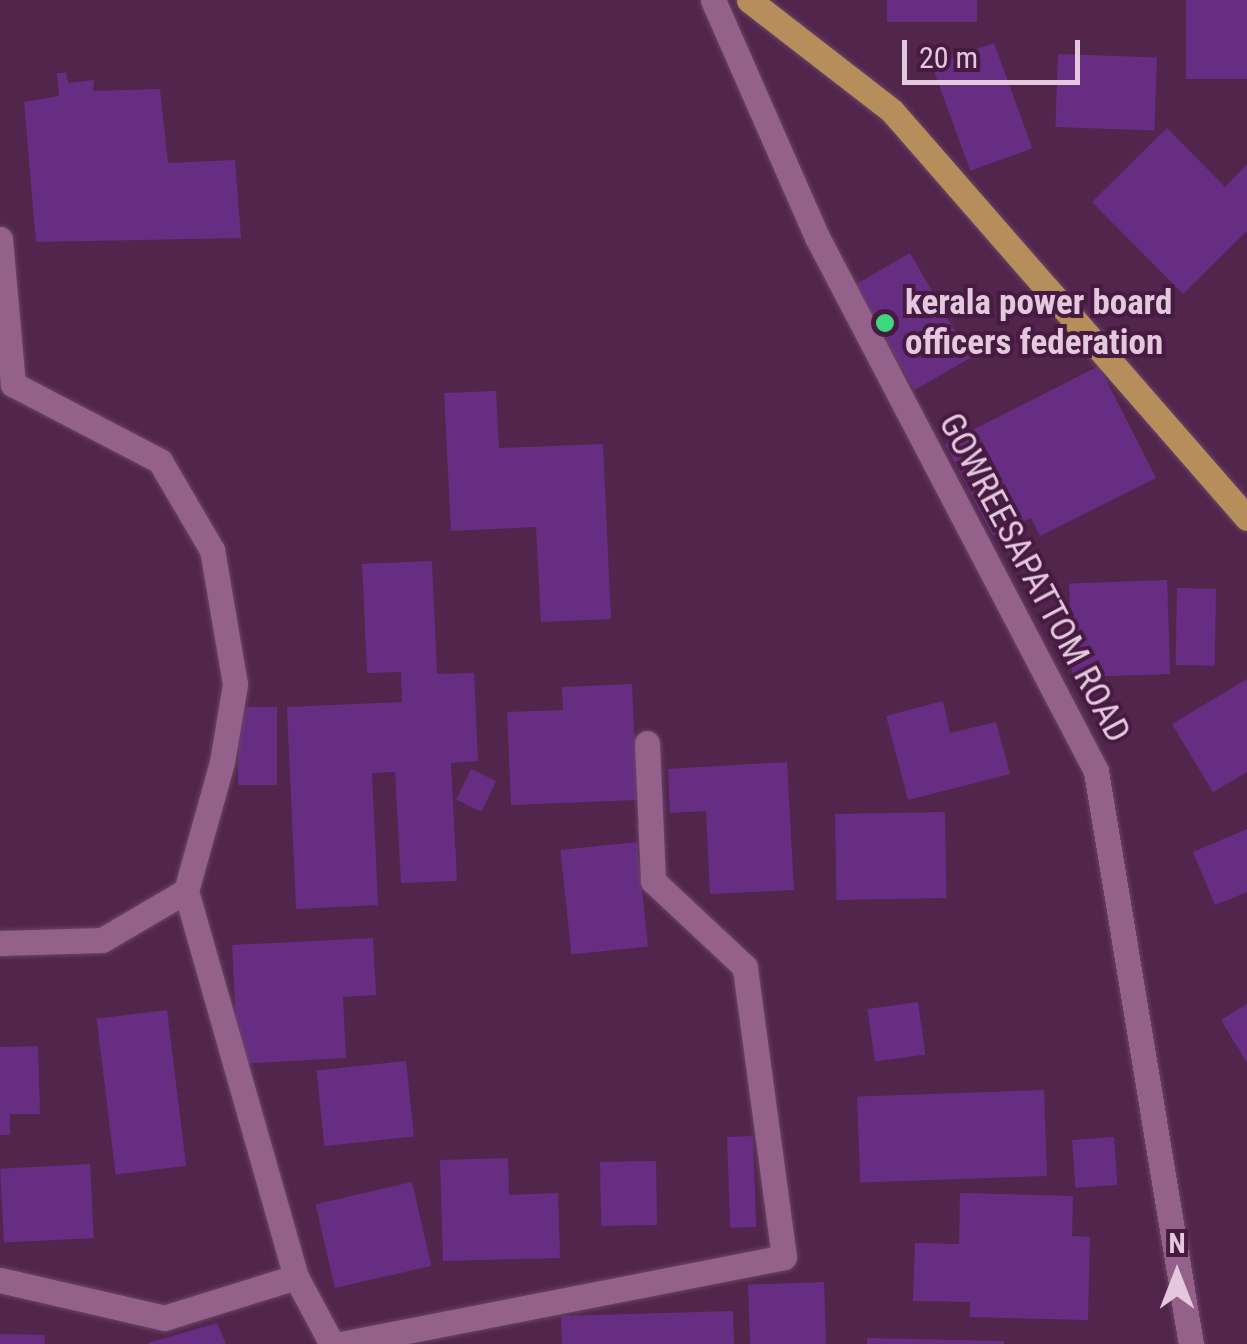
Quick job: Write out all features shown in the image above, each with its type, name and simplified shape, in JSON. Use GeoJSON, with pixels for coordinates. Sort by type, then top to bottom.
{"type":"FeatureCollection","features":[{"type":"Feature","properties":{"kind":"main road"},"geometry":{"type":"LineString","coordinates":[[749,0],[892,112],[1244,508]]}},
{"type":"Feature","properties":{"kind":"street","name":"GOWREESAPATTOM ROAD"},"geometry":{"type":"LineString","coordinates":[[713,0],[818,237],[1096,772],[1191,1344]]}},
{"type":"Feature","properties":{"kind":"street"},"geometry":{"type":"LineString","coordinates":[[0,239],[6,388],[160,462],[212,550],[235,684],[222,762],[186,891],[296,1278],[332,1344]]}},
{"type":"Feature","properties":{"kind":"street"},"geometry":{"type":"LineString","coordinates":[[342,1344],[784,1257],[744,968],[653,880],[646,743]]}},
{"type":"Feature","properties":{"kind":"street"},"geometry":{"type":"LineString","coordinates":[[0,942],[102,940],[186,891]]}},
{"type":"Feature","properties":{"kind":"street"},"geometry":{"type":"LineString","coordinates":[[0,1280],[164,1318],[296,1278]]}},
{"type":"Feature","properties":{"kind":"building"},"geometry":{"type":"Polygon","coordinates":[[[887,0],[977,0],[977,22],[887,22],[887,0]]]}},
{"type":"Feature","properties":{"kind":"building"},"geometry":{"type":"Polygon","coordinates":[[[1186,0],[1247,0],[1247,79],[1186,79],[1186,0]]]}},
{"type":"Feature","properties":{"kind":"building"},"geometry":{"type":"Polygon","coordinates":[[[994,43],[1032,148],[970,171],[932,66],[994,43]]]}},
{"type":"Feature","properties":{"kind":"building"},"geometry":{"type":"Polygon","coordinates":[[[1058,54],[1157,57],[1154,130],[1055,127],[1058,54]]]}},
{"type":"Feature","properties":{"kind":"building"},"geometry":{"type":"Polygon","coordinates":[[[57,73],[66,73],[68,83],[94,80],[93,91],[160,89],[168,163],[235,160],[241,238],[36,242],[24,102],[59,96],[57,73]]]}},
{"type":"Feature","properties":{"kind":"building"},"geometry":{"type":"Polygon","coordinates":[[[1167,128],[1225,187],[1247,164],[1247,231],[1183,294],[1092,202],[1167,128]]]}},
{"type":"Feature","properties":{"kind":"building"},"geometry":{"type":"Polygon","coordinates":[[[910,253],[970,358],[914,390],[854,286],[910,253]]]}},
{"type":"Feature","properties":{"kind":"building"},"geometry":{"type":"Polygon","coordinates":[[[1099,366],[1156,478],[1040,536],[1031,518],[993,536],[945,444],[1099,366]]]}},
{"type":"Feature","properties":{"kind":"building"},"geometry":{"type":"Polygon","coordinates":[[[496,391],[499,448],[603,444],[611,619],[541,622],[536,527],[451,531],[444,393],[496,391]]]}},
{"type":"Feature","properties":{"kind":"building"},"geometry":{"type":"Polygon","coordinates":[[[432,561],[437,674],[474,673],[478,761],[451,763],[457,881],[401,883],[395,772],[372,773],[378,905],[296,909],[287,707],[402,702],[401,672],[367,673],[362,564],[432,561]]]}},
{"type":"Feature","properties":{"kind":"building"},"geometry":{"type":"Polygon","coordinates":[[[1167,580],[1170,674],[1072,677],[1069,583],[1167,580]]]}},
{"type":"Feature","properties":{"kind":"building"},"geometry":{"type":"Polygon","coordinates":[[[1177,588],[1216,589],[1215,666],[1176,665],[1177,588]]]}},
{"type":"Feature","properties":{"kind":"building"},"geometry":{"type":"Polygon","coordinates":[[[1247,679],[1247,772],[1213,792],[1172,724],[1247,679]]]}},
{"type":"Feature","properties":{"kind":"building"},"geometry":{"type":"Polygon","coordinates":[[[632,684],[637,800],[511,805],[507,712],[563,710],[562,687],[632,684]]]}},
{"type":"Feature","properties":{"kind":"building"},"geometry":{"type":"Polygon","coordinates":[[[943,701],[950,733],[996,722],[1010,774],[908,800],[886,716],[943,701]]]}},
{"type":"Feature","properties":{"kind":"building"},"geometry":{"type":"Polygon","coordinates":[[[238,707],[277,707],[277,785],[238,785],[238,707]]]}},
{"type":"Feature","properties":{"kind":"building"},"geometry":{"type":"Polygon","coordinates":[[[787,762],[794,890],[710,894],[706,811],[670,813],[668,769],[787,762]]]}},
{"type":"Feature","properties":{"kind":"building"},"geometry":{"type":"Polygon","coordinates":[[[471,769],[496,781],[481,812],[456,800],[471,769]]]}},
{"type":"Feature","properties":{"kind":"building"},"geometry":{"type":"Polygon","coordinates":[[[945,812],[947,898],[837,900],[835,814],[945,812]]]}},
{"type":"Feature","properties":{"kind":"building"},"geometry":{"type":"Polygon","coordinates":[[[1247,829],[1247,892],[1215,905],[1193,852],[1247,829]]]}},
{"type":"Feature","properties":{"kind":"building"},"geometry":{"type":"Polygon","coordinates":[[[637,842],[648,946],[571,954],[560,850],[637,842]]]}},
{"type":"Feature","properties":{"kind":"building"},"geometry":{"type":"Polygon","coordinates":[[[373,938],[376,995],[343,997],[346,1058],[238,1064],[232,945],[373,938]]]}},
{"type":"Feature","properties":{"kind":"building"},"geometry":{"type":"Polygon","coordinates":[[[918,1002],[925,1054],[875,1062],[867,1009],[918,1002]]]}},
{"type":"Feature","properties":{"kind":"building"},"geometry":{"type":"Polygon","coordinates":[[[1247,1004],[1247,1063],[1221,1020],[1247,1004]]]}},
{"type":"Feature","properties":{"kind":"building"},"geometry":{"type":"Polygon","coordinates":[[[167,1010],[186,1166],[116,1174],[97,1019],[167,1010]]]}},
{"type":"Feature","properties":{"kind":"building"},"geometry":{"type":"Polygon","coordinates":[[[38,1046],[40,1114],[10,1114],[10,1135],[0,1135],[0,1047],[38,1046]]]}},
{"type":"Feature","properties":{"kind":"building"},"geometry":{"type":"Polygon","coordinates":[[[406,1061],[414,1137],[324,1146],[316,1070],[406,1061]]]}},
{"type":"Feature","properties":{"kind":"building"},"geometry":{"type":"Polygon","coordinates":[[[1044,1090],[1047,1176],[860,1182],[857,1097],[1044,1090]]]}},
{"type":"Feature","properties":{"kind":"building"},"geometry":{"type":"Polygon","coordinates":[[[753,1136],[756,1227],[730,1228],[727,1137],[753,1136]]]}},
{"type":"Feature","properties":{"kind":"building"},"geometry":{"type":"Polygon","coordinates":[[[1114,1137],[1117,1185],[1075,1188],[1072,1140],[1114,1137]]]}},
{"type":"Feature","properties":{"kind":"building"},"geometry":{"type":"Polygon","coordinates":[[[508,1158],[509,1195],[558,1193],[560,1258],[443,1261],[440,1160],[508,1158]]]}},
{"type":"Feature","properties":{"kind":"building"},"geometry":{"type":"Polygon","coordinates":[[[656,1161],[657,1225],[601,1226],[600,1162],[656,1161]]]}},
{"type":"Feature","properties":{"kind":"building"},"geometry":{"type":"Polygon","coordinates":[[[90,1164],[94,1238],[4,1243],[0,1169],[90,1164]]]}},
{"type":"Feature","properties":{"kind":"building"},"geometry":{"type":"Polygon","coordinates":[[[412,1182],[431,1266],[335,1288],[316,1204],[412,1182]]]}},
{"type":"Feature","properties":{"kind":"building"},"geometry":{"type":"Polygon","coordinates":[[[960,1193],[1073,1196],[1072,1236],[1090,1237],[1088,1320],[970,1317],[970,1302],[913,1301],[915,1243],[959,1244],[960,1193]]]}},
{"type":"Feature","properties":{"kind":"building"},"geometry":{"type":"Polygon","coordinates":[[[824,1282],[826,1344],[750,1344],[748,1285],[824,1282]]]}},
{"type":"Feature","properties":{"kind":"building"},"geometry":{"type":"Polygon","coordinates":[[[733,1311],[734,1344],[562,1344],[561,1316],[733,1311]]]}},
{"type":"Feature","properties":{"kind":"building"},"geometry":{"type":"Polygon","coordinates":[[[217,1323],[226,1344],[148,1343],[217,1323]]]}},
{"type":"Feature","properties":{"kind":"building"},"geometry":{"type":"Polygon","coordinates":[[[0,1334],[45,1335],[45,1344],[0,1344],[0,1334]]]}},
{"type":"Feature","properties":{"kind":"building"},"geometry":{"type":"Polygon","coordinates":[[[867,1338],[1004,1341],[1004,1344],[867,1344],[867,1338]]]}},
{"type":"Feature","properties":{"kind":"place","name":"kerala power board officers federation"},"geometry":{"type":"Point","coordinates":[885,323]}}]}
